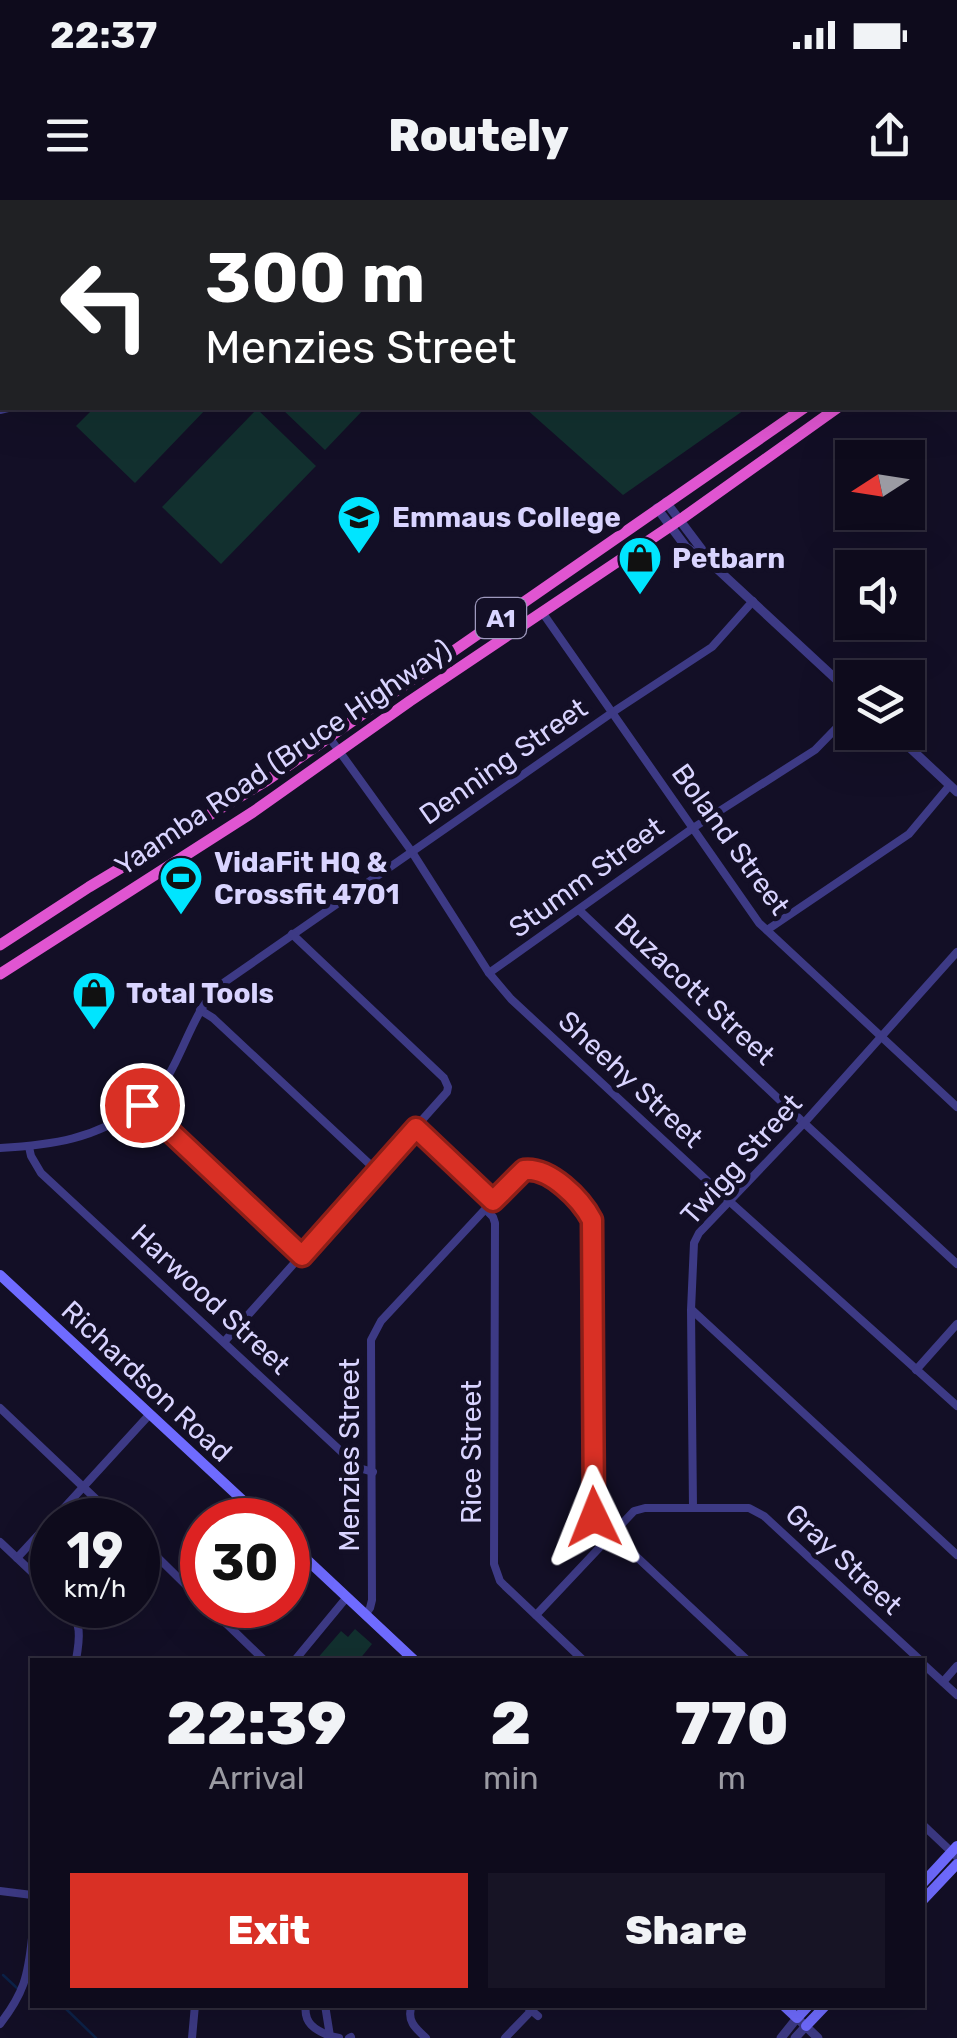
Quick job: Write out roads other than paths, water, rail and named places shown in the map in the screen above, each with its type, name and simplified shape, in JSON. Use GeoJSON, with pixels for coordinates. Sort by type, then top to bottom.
{"type":"FeatureCollection","features":[{"type":"Feature","properties":{"kind":"highway","name":"Yaamba Road (Bruce Highway)"},"geometry":{"type":"LineString","coordinates":[[0,945],[266,781],[801,410]]}},
{"type":"Feature","properties":{"kind":"highway","name":"Yaamba Road (Bruce Highway)"},"geometry":{"type":"LineString","coordinates":[[0,974],[253,812],[834,410]]}},
{"type":"Feature","properties":{"kind":"main road","name":"Richardson Road"},"geometry":{"type":"LineString","coordinates":[[0,1275],[240,1498]]}},
{"type":"Feature","properties":{"kind":"main road"},"geometry":{"type":"LineString","coordinates":[[310,1563],[412,1658]]}},
{"type":"Feature","properties":{"kind":"main road"},"geometry":{"type":"LineString","coordinates":[[925,1881],[955,1852]]}},
{"type":"Feature","properties":{"kind":"main road"},"geometry":{"type":"LineString","coordinates":[[925,1899],[957,1864]]}},
{"type":"Feature","properties":{"kind":"main road"},"geometry":{"type":"LineString","coordinates":[[786,2008],[802,2022]]}},
{"type":"Feature","properties":{"kind":"main road"},"geometry":{"type":"LineString","coordinates":[[802,2022],[809,2008]]}},
{"type":"Feature","properties":{"kind":"main road"},"geometry":{"type":"LineString","coordinates":[[802,2022],[822,2008]]}},
{"type":"Feature","properties":{"kind":"street"},"geometry":{"type":"LineString","coordinates":[[661,505],[715,567],[835,678]]}},
{"type":"Feature","properties":{"kind":"street","name":"Denning Street"},"geometry":{"type":"LineString","coordinates":[[0,1148],[46,1146],[82,1137],[142,1105],[161,1089],[200,1010],[220,986],[712,647],[752,601]]}},
{"type":"Feature","properties":{"kind":"street","name":"Boland Street"},"geometry":{"type":"LineString","coordinates":[[542,612],[759,923],[957,1107]]}},
{"type":"Feature","properties":{"kind":"street","name":"Stumm Street"},"geometry":{"type":"LineString","coordinates":[[490,973],[693,828],[816,750],[835,730]]}},
{"type":"Feature","properties":{"kind":"street","name":"Sheehy Street"},"geometry":{"type":"LineString","coordinates":[[329,737],[511,999],[957,1406]]}},
{"type":"Feature","properties":{"kind":"street"},"geometry":{"type":"LineString","coordinates":[[767,930],[909,834],[954,788],[913,750]]}},
{"type":"Feature","properties":{"kind":"street","name":"Buzacott Street"},"geometry":{"type":"LineString","coordinates":[[579,910],[957,1264]]}},
{"type":"Feature","properties":{"kind":"street"},"geometry":{"type":"LineString","coordinates":[[224,1342],[416,1128],[448,1087],[444,1078],[292,934]]}},
{"type":"Feature","properties":{"kind":"street","name":"Twigg Street"},"geometry":{"type":"LineString","coordinates":[[692,1508],[694,1242],[956,954]]}},
{"type":"Feature","properties":{"kind":"street"},"geometry":{"type":"LineString","coordinates":[[200,1010],[214,1018],[376,1172]]}},
{"type":"Feature","properties":{"kind":"street"},"geometry":{"type":"LineString","coordinates":[[142,1105],[302,1256]]}},
{"type":"Feature","properties":{"kind":"street"},"geometry":{"type":"LineString","coordinates":[[416,1128],[493,1201]]}},
{"type":"Feature","properties":{"kind":"street","name":"Harwood Street"},"geometry":{"type":"LineString","coordinates":[[30,1146],[31,1156],[42,1172],[359,1468],[373,1472]]}},
{"type":"Feature","properties":{"kind":"street","name":"Menzies Street"},"geometry":{"type":"LineString","coordinates":[[365,1615],[372,1600],[375,1331],[518,1174],[532,1169],[547,1172],[585,1208],[592,1220],[594,1517],[744,1658]]}},
{"type":"Feature","properties":{"kind":"street","name":"Rice Street"},"geometry":{"type":"LineString","coordinates":[[486,1210],[495,1223],[494,1564],[500,1581],[580,1658]]}},
{"type":"Feature","properties":{"kind":"street"},"geometry":{"type":"LineString","coordinates":[[691,1310],[957,1554]]}},
{"type":"Feature","properties":{"kind":"street"},"geometry":{"type":"LineString","coordinates":[[916,1370],[957,1324]]}},
{"type":"Feature","properties":{"kind":"street"},"geometry":{"type":"LineString","coordinates":[[0,1408],[95,1498]]}},
{"type":"Feature","properties":{"kind":"street"},"geometry":{"type":"LineString","coordinates":[[74,1498],[150,1414]]}},
{"type":"Feature","properties":{"kind":"street","name":"Gray Street"},"geometry":{"type":"LineString","coordinates":[[536,1615],[638,1509],[740,1508],[757,1511],[918,1658]]}},
{"type":"Feature","properties":{"kind":"street"},"geometry":{"type":"LineString","coordinates":[[0,1542],[30,1570]]}},
{"type":"Feature","properties":{"kind":"street"},"geometry":{"type":"LineString","coordinates":[[17,1558],[30,1544]]}},
{"type":"Feature","properties":{"kind":"street"},"geometry":{"type":"LineString","coordinates":[[160,1559],[180,1579]]}},
{"type":"Feature","properties":{"kind":"street"},"geometry":{"type":"LineString","coordinates":[[298,1658],[347,1598]]}},
{"type":"Feature","properties":{"kind":"street"},"geometry":{"type":"LineString","coordinates":[[76,1658],[79,1628]]}},
{"type":"Feature","properties":{"kind":"street"},"geometry":{"type":"LineString","coordinates":[[231,1628],[262,1658]]}},
{"type":"Feature","properties":{"kind":"street","name":"Gray Street"},"geometry":{"type":"LineString","coordinates":[[925,1665],[957,1695]]}},
{"type":"Feature","properties":{"kind":"street"},"geometry":{"type":"LineString","coordinates":[[943,1682],[957,1666]]}},
{"type":"Feature","properties":{"kind":"street"},"geometry":{"type":"LineString","coordinates":[[925,1827],[955,1852]]}},
{"type":"Feature","properties":{"kind":"street"},"geometry":{"type":"LineString","coordinates":[[0,1891],[30,1894]]}},
{"type":"Feature","properties":{"kind":"street"},"geometry":{"type":"LineString","coordinates":[[0,2024],[23,1991],[30,1956]]}},
{"type":"Feature","properties":{"kind":"street"},"geometry":{"type":"LineString","coordinates":[[192,2038],[195,2008]]}},
{"type":"Feature","properties":{"kind":"street"},"geometry":{"type":"LineString","coordinates":[[306,2008],[308,2022],[318,2032],[334,2037]]}},
{"type":"Feature","properties":{"kind":"street"},"geometry":{"type":"LineString","coordinates":[[326,2008],[334,2037]]}},
{"type":"Feature","properties":{"kind":"street"},"geometry":{"type":"LineString","coordinates":[[411,2008],[411,2022],[426,2038]]}},
{"type":"Feature","properties":{"kind":"street"},"geometry":{"type":"LineString","coordinates":[[505,2038],[531,2011]]}},
{"type":"Feature","properties":{"kind":"street"},"geometry":{"type":"LineString","coordinates":[[781,2038],[802,2022]]}},
{"type":"Feature","properties":{"kind":"street"},"geometry":{"type":"LineString","coordinates":[[794,2038],[802,2022]]}},
{"type":"Feature","properties":{"kind":"street"},"geometry":{"type":"LineString","coordinates":[[802,2022],[818,2038]]}},
{"type":"Feature","properties":{"kind":"waterway"},"geometry":{"type":"LineString","coordinates":[[3,1975],[17,1988]]}},
{"type":"Feature","properties":{"kind":"waterway"},"geometry":{"type":"LineString","coordinates":[[65,2008],[96,2038]]}},
{"type":"Feature","properties":{"kind":"place","name":"Emmaus College"},"geometry":{"type":"Point","coordinates":[359,555]}},
{"type":"Feature","properties":{"kind":"place","name":"Petbarn"},"geometry":{"type":"Point","coordinates":[640,596]}},
{"type":"Feature","properties":{"kind":"place","name":"VidaFit HQ & Crossfit 4701"},"geometry":{"type":"Point","coordinates":[181,916]}},
{"type":"Feature","properties":{"kind":"place","name":"Total Tools"},"geometry":{"type":"Point","coordinates":[94,1031]}}]}
